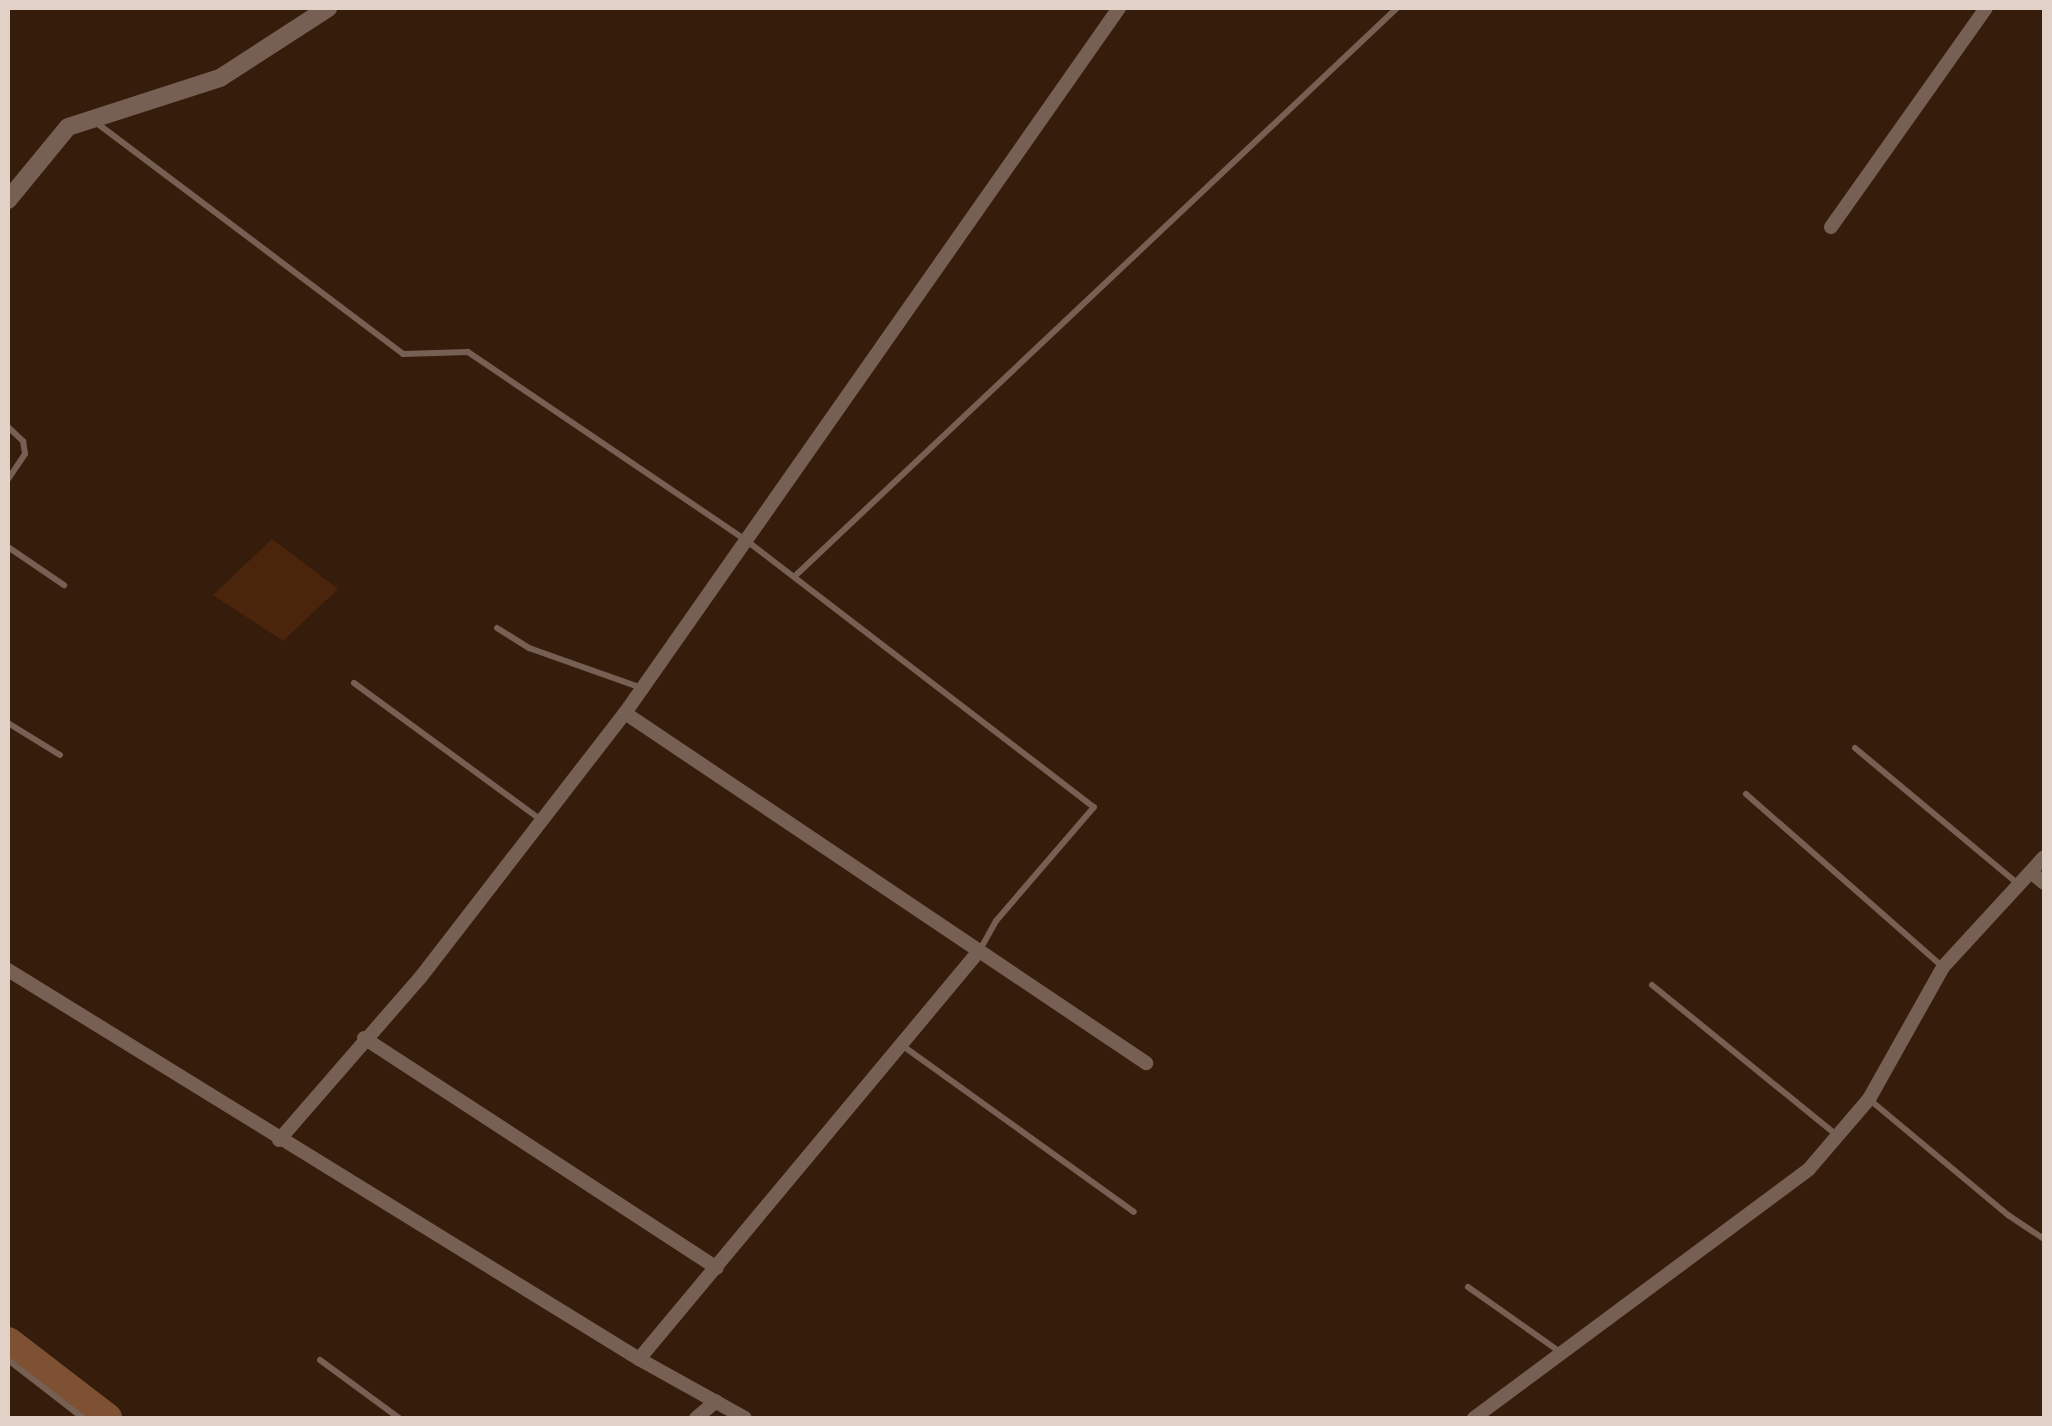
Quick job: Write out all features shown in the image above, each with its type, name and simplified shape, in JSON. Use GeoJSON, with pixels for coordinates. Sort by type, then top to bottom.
{"type":"FeatureCollection","features":[{"type":"Feature","properties":{"kind":"street"},"geometry":{"type":"LineString","coordinates":[[8,200],[68,127],[220,78],[328,8]]}},
{"type":"Feature","properties":{"kind":"street"},"geometry":{"type":"LineString","coordinates":[[279,1140],[420,978],[625,713],[1118,8]]}},
{"type":"Feature","properties":{"kind":"street"},"geometry":{"type":"LineString","coordinates":[[1831,227],[1986,8]]}},
{"type":"Feature","properties":{"kind":"street"},"geometry":{"type":"LineString","coordinates":[[625,713],[1146,1064]]}},
{"type":"Feature","properties":{"kind":"street"},"geometry":{"type":"LineString","coordinates":[[1474,1418],[1808,1169],[1869,1099],[1943,967],[2044,856]]}},
{"type":"Feature","properties":{"kind":"street"},"geometry":{"type":"LineString","coordinates":[[2031,872],[2044,883]]}},
{"type":"Feature","properties":{"kind":"street"},"geometry":{"type":"LineString","coordinates":[[639,1359],[979,951]]}},
{"type":"Feature","properties":{"kind":"street"},"geometry":{"type":"LineString","coordinates":[[8,970],[639,1359],[746,1418]]}},
{"type":"Feature","properties":{"kind":"street"},"geometry":{"type":"LineString","coordinates":[[364,1038],[718,1268]]}},
{"type":"Feature","properties":{"kind":"street"},"geometry":{"type":"LineString","coordinates":[[696,1418],[716,1401]]}},
{"type":"Feature","properties":{"kind":"lane"},"geometry":{"type":"LineString","coordinates":[[795,576],[1397,8]]}},
{"type":"Feature","properties":{"kind":"lane"},"geometry":{"type":"LineString","coordinates":[[89,118],[403,354],[468,352],[747,540],[1094,808],[996,922],[979,951]]}},
{"type":"Feature","properties":{"kind":"lane"},"geometry":{"type":"LineString","coordinates":[[8,427],[23,440],[25,454],[8,479]]}},
{"type":"Feature","properties":{"kind":"lane"},"geometry":{"type":"LineString","coordinates":[[8,546],[64,586]]}},
{"type":"Feature","properties":{"kind":"lane"},"geometry":{"type":"LineString","coordinates":[[497,628],[530,648],[643,688]]}},
{"type":"Feature","properties":{"kind":"lane"},"geometry":{"type":"LineString","coordinates":[[354,683],[542,820]]}},
{"type":"Feature","properties":{"kind":"lane"},"geometry":{"type":"LineString","coordinates":[[8,723],[60,755]]}},
{"type":"Feature","properties":{"kind":"lane"},"geometry":{"type":"LineString","coordinates":[[1855,748],[2019,885]]}},
{"type":"Feature","properties":{"kind":"lane"},"geometry":{"type":"LineString","coordinates":[[1746,794],[1943,967]]}},
{"type":"Feature","properties":{"kind":"lane"},"geometry":{"type":"LineString","coordinates":[[1652,986],[1839,1137]]}},
{"type":"Feature","properties":{"kind":"lane"},"geometry":{"type":"LineString","coordinates":[[902,1046],[1134,1212]]}},
{"type":"Feature","properties":{"kind":"lane"},"geometry":{"type":"LineString","coordinates":[[1869,1099],[2008,1216],[2044,1238]]}},
{"type":"Feature","properties":{"kind":"lane"},"geometry":{"type":"LineString","coordinates":[[1468,1287],[1561,1352]]}},
{"type":"Feature","properties":{"kind":"lane"},"geometry":{"type":"LineString","coordinates":[[8,1360],[83,1418]]}},
{"type":"Feature","properties":{"kind":"lane"},"geometry":{"type":"LineString","coordinates":[[320,1360],[399,1418]]}},
{"type":"Feature","properties":{"kind":"shaded area"},"geometry":{"type":"Polygon","coordinates":[[[272,539],[338,589],[283,641],[213,595],[272,539]]]}},
{"type":"Feature","properties":{"kind":"waterway"},"geometry":{"type":"LineString","coordinates":[[8,1342],[107,1418]]}}]}
